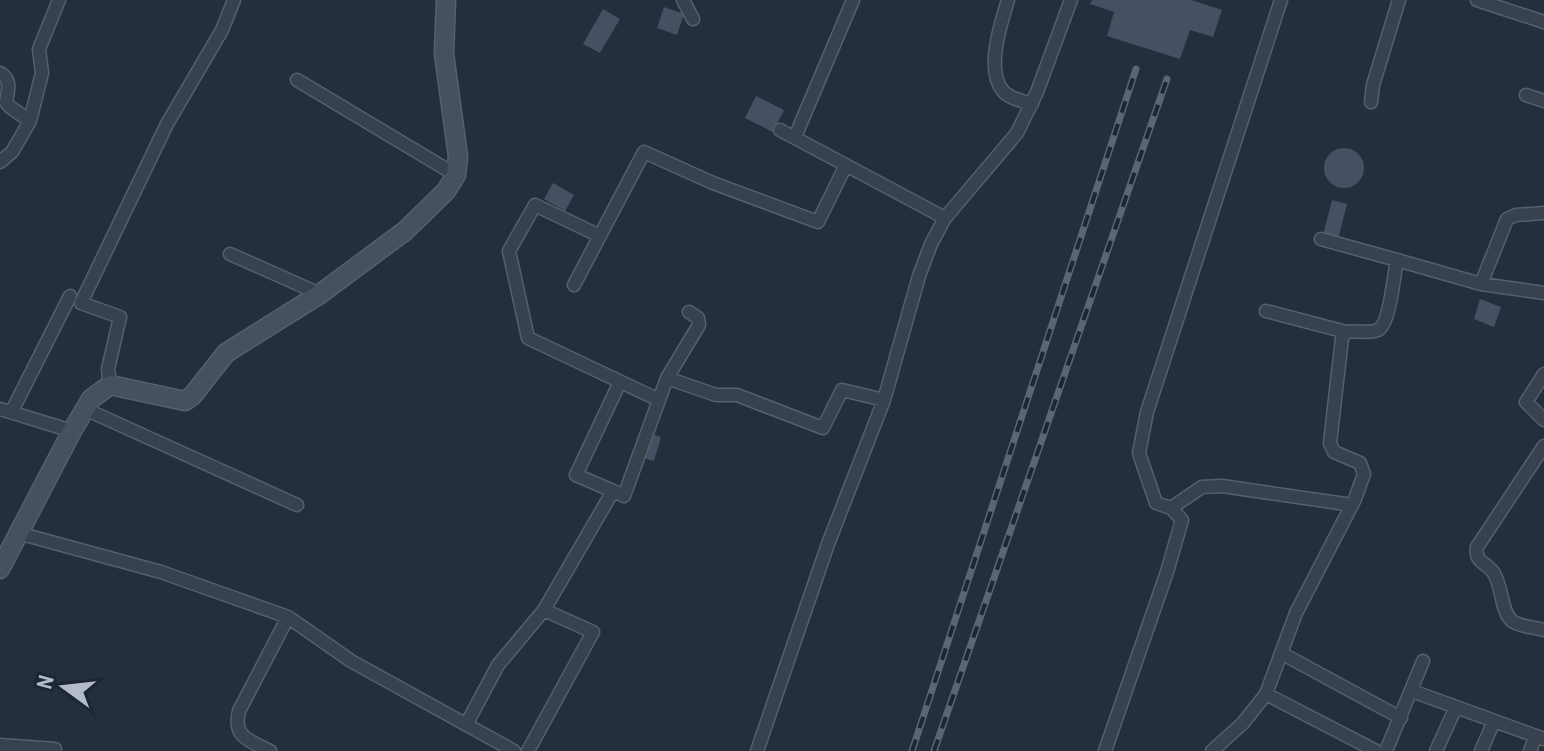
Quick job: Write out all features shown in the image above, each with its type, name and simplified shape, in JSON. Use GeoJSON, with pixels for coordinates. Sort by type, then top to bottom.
{"type":"FeatureCollection","features":[{"type":"Feature","properties":{"kind":"street"},"geometry":{"type":"LineString","coordinates":[[0,162],[12,152],[30,121],[42,73],[39,49],[59,0]]}},
{"type":"Feature","properties":{"kind":"street"},"geometry":{"type":"LineString","coordinates":[[110,385],[108,369],[120,317],[81,303],[167,124],[222,30],[234,0]]}},
{"type":"Feature","properties":{"kind":"street"},"geometry":{"type":"LineString","coordinates":[[0,569],[91,399],[110,385],[185,401],[226,353],[320,294],[405,231],[446,191],[456,175],[458,156],[444,54],[446,0]]}},
{"type":"Feature","properties":{"kind":"street"},"geometry":{"type":"LineString","coordinates":[[683,0],[693,19]]}},
{"type":"Feature","properties":{"kind":"street"},"geometry":{"type":"LineString","coordinates":[[795,137],[853,0]]}},
{"type":"Feature","properties":{"kind":"street"},"geometry":{"type":"LineString","coordinates":[[1008,0],[996,38],[997,80],[1003,92],[1010,97],[1032,104]]}},
{"type":"Feature","properties":{"kind":"street"},"geometry":{"type":"LineString","coordinates":[[757,751],[828,544],[884,400],[919,276],[945,218],[1017,133],[1032,104],[1071,0]]}},
{"type":"Feature","properties":{"kind":"street"},"geometry":{"type":"LineString","coordinates":[[1105,751],[1182,520],[1171,508],[1156,503],[1139,453],[1147,412],[1281,0]]}},
{"type":"Feature","properties":{"kind":"street"},"geometry":{"type":"LineString","coordinates":[[1371,102],[1373,85],[1399,0]]}},
{"type":"Feature","properties":{"kind":"street"},"geometry":{"type":"LineString","coordinates":[[1477,0],[1544,22]]}},
{"type":"Feature","properties":{"kind":"street"},"geometry":{"type":"LineString","coordinates":[[0,73],[6,75],[9,82],[6,102],[30,121]]}},
{"type":"Feature","properties":{"kind":"street"},"geometry":{"type":"LineString","coordinates":[[297,80],[456,175]]}},
{"type":"Feature","properties":{"kind":"street"},"geometry":{"type":"LineString","coordinates":[[1526,95],[1544,101]]}},
{"type":"Feature","properties":{"kind":"street"},"geometry":{"type":"LineString","coordinates":[[780,130],[945,218]]}},
{"type":"Feature","properties":{"kind":"street"},"geometry":{"type":"LineString","coordinates":[[574,285],[644,152],[713,183],[818,222],[846,165]]}},
{"type":"Feature","properties":{"kind":"street"},"geometry":{"type":"LineString","coordinates":[[600,236],[535,205],[509,251],[528,338],[659,400]]}},
{"type":"Feature","properties":{"kind":"street"},"geometry":{"type":"LineString","coordinates":[[1481,284],[1507,219],[1516,215],[1544,213]]}},
{"type":"Feature","properties":{"kind":"street"},"geometry":{"type":"LineString","coordinates":[[1321,239],[1481,284],[1544,293]]}},
{"type":"Feature","properties":{"kind":"street"},"geometry":{"type":"LineString","coordinates":[[230,254],[320,294]]}},
{"type":"Feature","properties":{"kind":"street"},"geometry":{"type":"LineString","coordinates":[[1266,311],[1346,332],[1376,331],[1382,328],[1386,319],[1397,260]]}},
{"type":"Feature","properties":{"kind":"street"},"geometry":{"type":"LineString","coordinates":[[70,296],[6,410],[72,431]]}},
{"type":"Feature","properties":{"kind":"street"},"geometry":{"type":"LineString","coordinates":[[620,382],[576,475],[624,496],[667,378],[699,325],[698,318],[689,312]]}},
{"type":"Feature","properties":{"kind":"street"},"geometry":{"type":"LineString","coordinates":[[1212,751],[1243,723],[1266,694],[1296,613],[1352,505],[1364,474],[1360,463],[1334,452],[1330,443],[1342,338],[1346,332]]}},
{"type":"Feature","properties":{"kind":"street"},"geometry":{"type":"LineString","coordinates":[[1544,374],[1526,402],[1544,420]]}},
{"type":"Feature","properties":{"kind":"street"},"geometry":{"type":"LineString","coordinates":[[667,378],[716,395],[737,395],[823,428],[842,390],[884,400]]}},
{"type":"Feature","properties":{"kind":"street"},"geometry":{"type":"LineString","coordinates":[[85,409],[297,505]]}},
{"type":"Feature","properties":{"kind":"street"},"geometry":{"type":"LineString","coordinates":[[1544,446],[1475,553],[1477,559],[1493,571],[1510,619],[1544,630]]}},
{"type":"Feature","properties":{"kind":"street"},"geometry":{"type":"LineString","coordinates":[[1171,508],[1202,487],[1222,486],[1352,505]]}},
{"type":"Feature","properties":{"kind":"street"},"geometry":{"type":"LineString","coordinates":[[466,725],[498,665],[544,610],[613,491]]}},
{"type":"Feature","properties":{"kind":"street"},"geometry":{"type":"LineString","coordinates":[[18,533],[161,572],[288,617],[351,661],[514,751]]}},
{"type":"Feature","properties":{"kind":"street"},"geometry":{"type":"LineString","coordinates":[[528,751],[593,632],[544,610]]}},
{"type":"Feature","properties":{"kind":"street"},"geometry":{"type":"LineString","coordinates":[[270,751],[239,732],[236,723],[239,711],[288,617]]}},
{"type":"Feature","properties":{"kind":"street"},"geometry":{"type":"LineString","coordinates":[[1281,653],[1401,718]]}},
{"type":"Feature","properties":{"kind":"street"},"geometry":{"type":"LineString","coordinates":[[1386,751],[1423,661]]}},
{"type":"Feature","properties":{"kind":"street"},"geometry":{"type":"LineString","coordinates":[[1412,691],[1540,737],[1530,751]]}},
{"type":"Feature","properties":{"kind":"street"},"geometry":{"type":"LineString","coordinates":[[1266,694],[1376,751]]}},
{"type":"Feature","properties":{"kind":"street"},"geometry":{"type":"LineString","coordinates":[[1436,751],[1456,707]]}},
{"type":"Feature","properties":{"kind":"street"},"geometry":{"type":"LineString","coordinates":[[1481,751],[1494,721]]}},
{"type":"Feature","properties":{"kind":"street"},"geometry":{"type":"LineString","coordinates":[[0,745],[55,749]]}},
{"type":"Feature","properties":{"kind":"building"},"geometry":{"type":"Polygon","coordinates":[[[1092,0],[1191,0],[1222,10],[1213,37],[1190,30],[1180,59],[1107,36],[1114,12],[1090,4],[1092,0]]]}},
{"type":"Feature","properties":{"kind":"building"},"geometry":{"type":"Polygon","coordinates":[[[664,7],[684,14],[677,35],[657,28],[664,7]]]}},
{"type":"Feature","properties":{"kind":"building"},"geometry":{"type":"Polygon","coordinates":[[[603,9],[620,19],[600,53],[583,44],[603,9]]]}},
{"type":"Feature","properties":{"kind":"building"},"geometry":{"type":"Polygon","coordinates":[[[756,96],[784,110],[773,132],[745,118],[756,96]]]}},
{"type":"Feature","properties":{"kind":"building"},"geometry":{"type":"Polygon","coordinates":[[[1344,148],[1358,154],[1364,168],[1358,182],[1344,188],[1330,182],[1324,168],[1330,154],[1344,148]]]}},
{"type":"Feature","properties":{"kind":"building"},"geometry":{"type":"Polygon","coordinates":[[[553,183],[574,195],[565,211],[544,199],[553,183]]]}},
{"type":"Feature","properties":{"kind":"building"},"geometry":{"type":"Polygon","coordinates":[[[1332,200],[1347,204],[1338,239],[1323,235],[1332,200]]]}},
{"type":"Feature","properties":{"kind":"building"},"geometry":{"type":"Polygon","coordinates":[[[1480,299],[1501,307],[1494,327],[1474,319],[1480,299]]]}},
{"type":"Feature","properties":{"kind":"building"},"geometry":{"type":"Polygon","coordinates":[[[646,432],[661,437],[654,461],[639,457],[646,432]]]}},
{"type":"Feature","properties":{"kind":"railway"},"geometry":{"type":"LineString","coordinates":[[912,751],[1136,69]]}},
{"type":"Feature","properties":{"kind":"railway"},"geometry":{"type":"LineString","coordinates":[[934,751],[1167,79]]}}]}
